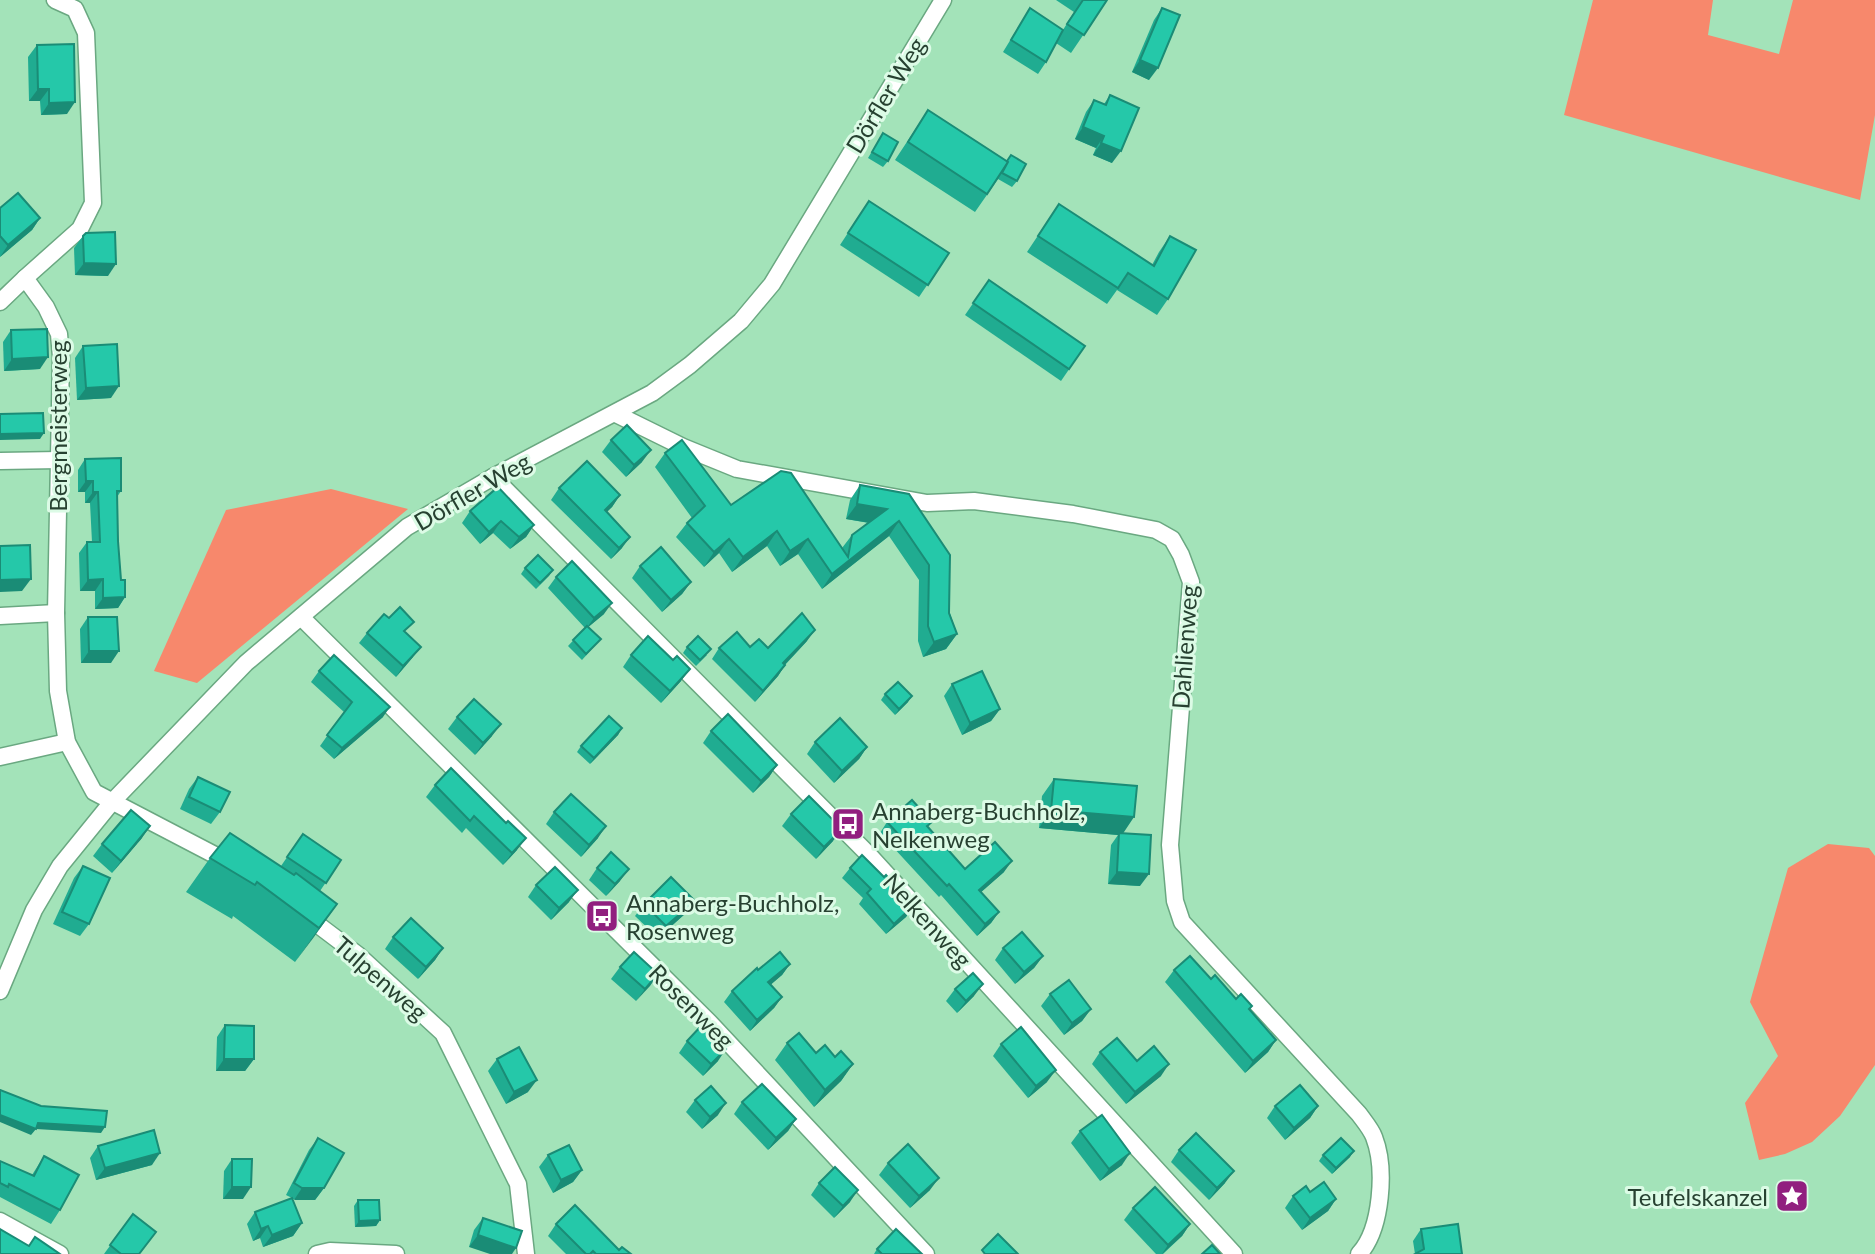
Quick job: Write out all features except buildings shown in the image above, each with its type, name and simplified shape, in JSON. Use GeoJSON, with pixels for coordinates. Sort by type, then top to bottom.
{"type":"FeatureCollection","features":[{"type":"Feature","properties":{"kind":"street"},"geometry":{"type":"LineString","coordinates":[[0,302],[80,229],[93,203],[86,33],[75,9],[55,0]]}},
{"type":"Feature","properties":{"kind":"street","name":"Dörfler Weg"},"geometry":{"type":"LineString","coordinates":[[0,991],[34,910],[60,866],[112,802],[246,663],[407,527],[494,477],[652,393],[690,365],[741,321],[772,284],[943,0]]}},
{"type":"Feature","properties":{"kind":"street","name":"Bergmeisterweg"},"geometry":{"type":"LineString","coordinates":[[25,278],[46,307],[59,334],[61,357],[56,613],[58,691],[67,742],[94,792],[112,802]]}},
{"type":"Feature","properties":{"kind":"street","name":"Dahlienweg"},"geometry":{"type":"LineString","coordinates":[[616,414],[683,447],[737,469],[927,503],[974,501],[1073,514],[1156,530],[1172,539],[1191,582],[1170,845],[1175,901],[1182,922],[1340,1094],[1373,1134],[1381,1169],[1380,1195],[1367,1245],[1359,1254]]}},
{"type":"Feature","properties":{"kind":"street"},"geometry":{"type":"LineString","coordinates":[[0,461],[59,460]]}},
{"type":"Feature","properties":{"kind":"street","name":"Nelkenweg"},"geometry":{"type":"LineString","coordinates":[[494,477],[869,855],[1234,1254]]}},
{"type":"Feature","properties":{"kind":"street"},"geometry":{"type":"LineString","coordinates":[[0,616],[56,613]]}},
{"type":"Feature","properties":{"kind":"street","name":"Rosenweg"},"geometry":{"type":"LineString","coordinates":[[301,617],[710,1023],[926,1254]]}},
{"type":"Feature","properties":{"kind":"street"},"geometry":{"type":"LineString","coordinates":[[0,757],[67,742]]}},
{"type":"Feature","properties":{"kind":"street"},"geometry":{"type":"LineString","coordinates":[[112,802],[251,874]]}},
{"type":"Feature","properties":{"kind":"street","name":"Tulpenweg"},"geometry":{"type":"LineString","coordinates":[[294,906],[358,955],[443,1033],[517,1184],[526,1254]]}},
{"type":"Feature","properties":{"kind":"street"},"geometry":{"type":"LineString","coordinates":[[0,1221],[60,1254]]}},
{"type":"Feature","properties":{"kind":"street"},"geometry":{"type":"LineString","coordinates":[[317,1254],[330,1251],[396,1254]]}},
{"type":"Feature","properties":{"kind":"shaded area"},"geometry":{"type":"Polygon","coordinates":[[[1593,0],[1713,0],[1708,35],[1779,54],[1793,0],[1875,0],[1875,115],[1860,200],[1564,115],[1593,0]]]}},
{"type":"Feature","properties":{"kind":"shaded area"},"geometry":{"type":"Polygon","coordinates":[[[331,489],[408,509],[197,683],[154,671],[226,510],[331,489]]]}},
{"type":"Feature","properties":{"kind":"shaded area"},"geometry":{"type":"Polygon","coordinates":[[[1828,844],[1869,848],[1875,856],[1875,1065],[1840,1116],[1812,1142],[1785,1154],[1759,1160],[1745,1103],[1778,1056],[1750,1002],[1788,868],[1828,844]]]}},
{"type":"Feature","properties":{"kind":"place","name":"Annaberg-Buchholz, Nelkenweg"},"geometry":{"type":"Point","coordinates":[848,824]}},
{"type":"Feature","properties":{"kind":"place","name":"Annaberg-Buchholz, Rosenweg"},"geometry":{"type":"Point","coordinates":[602,916]}},
{"type":"Feature","properties":{"kind":"place","name":"Teufelskanzel"},"geometry":{"type":"Point","coordinates":[1792,1196]}}]}
